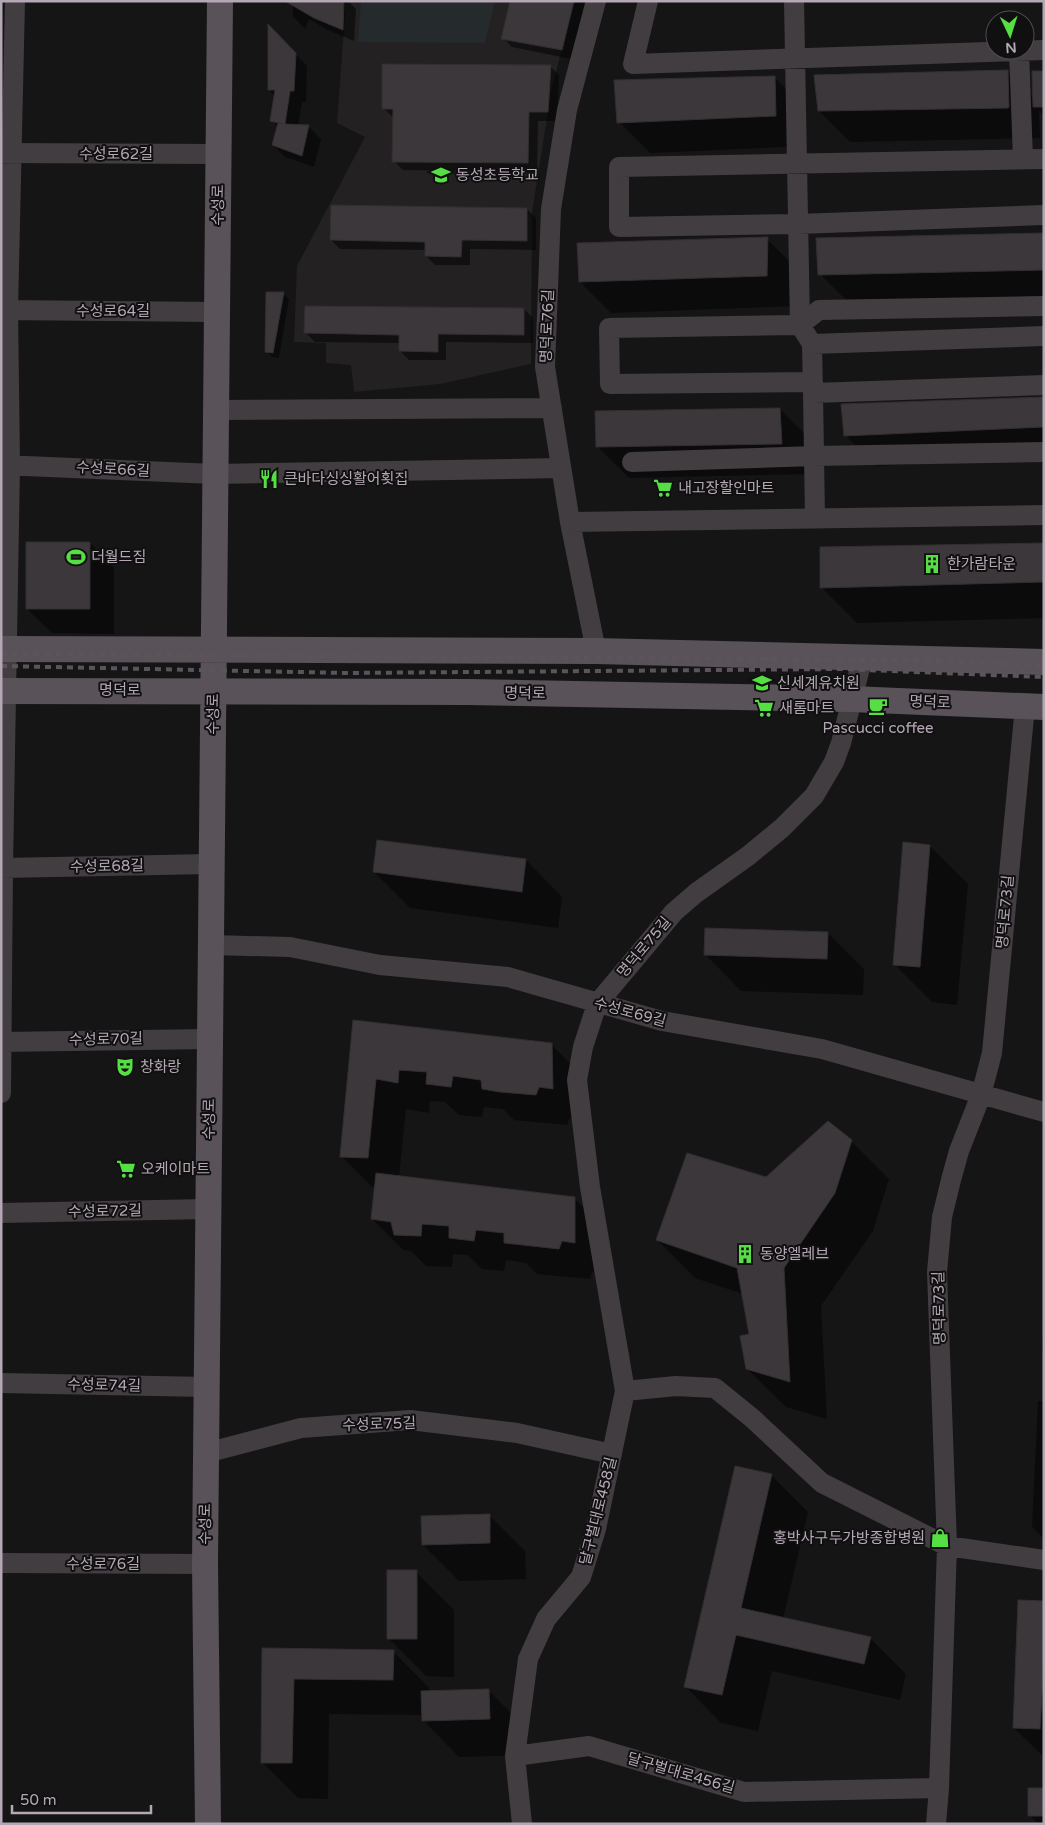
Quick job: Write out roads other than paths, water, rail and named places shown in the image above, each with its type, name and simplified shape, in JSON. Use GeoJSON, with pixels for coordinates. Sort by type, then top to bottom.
{"type":"FeatureCollection","features":[{"type":"Feature","properties":{"kind":"main road","name":"수성로"},"geometry":{"type":"LineString","coordinates":[[208,1824],[205,1564],[220,1]]}},
{"type":"Feature","properties":{"kind":"main road"},"geometry":{"type":"LineString","coordinates":[[4,649],[596,651],[863,656],[1044,662]]}},
{"type":"Feature","properties":{"kind":"main road","name":"명덕로"},"geometry":{"type":"LineString","coordinates":[[4,691],[468,692],[851,699],[1034,706]]}},
{"type":"Feature","properties":{"kind":"street"},"geometry":{"type":"LineString","coordinates":[[1,1092],[7,153],[15,1]]}},
{"type":"Feature","properties":{"kind":"street","name":"명덕로76길"},"geometry":{"type":"LineString","coordinates":[[596,1],[567,110],[551,209],[545,367],[570,522],[596,651]]}},
{"type":"Feature","properties":{"kind":"street"},"geometry":{"type":"LineString","coordinates":[[648,1],[633,64],[985,52]]}},
{"type":"Feature","properties":{"kind":"street"},"geometry":{"type":"LineString","coordinates":[[794,1],[800,325],[812,344],[815,518]]}},
{"type":"Feature","properties":{"kind":"street"},"geometry":{"type":"LineString","coordinates":[[1019,60],[1023,159]]}},
{"type":"Feature","properties":{"kind":"street","name":"수성로62길"},"geometry":{"type":"LineString","coordinates":[[7,153],[219,154]]}},
{"type":"Feature","properties":{"kind":"street"},"geometry":{"type":"LineString","coordinates":[[1044,159],[619,167],[619,227],[798,224],[1044,215]]}},
{"type":"Feature","properties":{"kind":"street"},"geometry":{"type":"LineString","coordinates":[[1044,306],[819,310],[800,325],[608,328],[610,384],[813,388],[1044,385]]}},
{"type":"Feature","properties":{"kind":"street","name":"수성로64길"},"geometry":{"type":"LineString","coordinates":[[5,310],[217,312]]}},
{"type":"Feature","properties":{"kind":"street"},"geometry":{"type":"LineString","coordinates":[[812,344],[1044,336]]}},
{"type":"Feature","properties":{"kind":"street"},"geometry":{"type":"LineString","coordinates":[[216,410],[552,408]]}},
{"type":"Feature","properties":{"kind":"street"},"geometry":{"type":"LineString","coordinates":[[632,462],[814,456],[1044,452]]}},
{"type":"Feature","properties":{"kind":"street","name":"수성로66길"},"geometry":{"type":"LineString","coordinates":[[6,465],[215,474]]}},
{"type":"Feature","properties":{"kind":"street"},"geometry":{"type":"LineString","coordinates":[[215,474],[561,468]]}},
{"type":"Feature","properties":{"kind":"street"},"geometry":{"type":"LineString","coordinates":[[570,522],[1044,515]]}},
{"type":"Feature","properties":{"kind":"street","name":"명덕로75길"},"geometry":{"type":"LineString","coordinates":[[625,1390],[590,1187],[577,1080],[583,1046],[597,1004],[674,912],[782,828],[814,796],[834,762],[841,743],[863,656]]}},
{"type":"Feature","properties":{"kind":"street","name":"명덕로73길"},"geometry":{"type":"LineString","coordinates":[[947,1546],[937,1272],[942,1217],[959,1151],[982,1095],[992,1053],[1034,706]]}},
{"type":"Feature","properties":{"kind":"street","name":"수성로68길"},"geometry":{"type":"LineString","coordinates":[[2,868],[212,864]]}},
{"type":"Feature","properties":{"kind":"street","name":"수성로69길"},"geometry":{"type":"LineString","coordinates":[[211,944],[290,947],[380,965],[508,977],[662,1022],[822,1049],[1044,1112]]}},
{"type":"Feature","properties":{"kind":"street","name":"수성로70길"},"geometry":{"type":"LineString","coordinates":[[2,1042],[210,1039]]}},
{"type":"Feature","properties":{"kind":"street","name":"수성로72길"},"geometry":{"type":"LineString","coordinates":[[1,1213],[208,1208]]}},
{"type":"Feature","properties":{"kind":"street","name":"수성로74길"},"geometry":{"type":"LineString","coordinates":[[1,1383],[207,1387]]}},
{"type":"Feature","properties":{"kind":"street"},"geometry":{"type":"LineString","coordinates":[[625,1390],[676,1386],[715,1388],[752,1418],[822,1483],[947,1546],[1044,1560]]}},
{"type":"Feature","properties":{"kind":"street","name":"달구벌대로458길"},"geometry":{"type":"LineString","coordinates":[[522,1824],[515,1756],[528,1659],[546,1619],[581,1577],[596,1529],[625,1390]]}},
{"type":"Feature","properties":{"kind":"street","name":"수성로75길"},"geometry":{"type":"LineString","coordinates":[[206,1453],[301,1428],[410,1420],[517,1433],[612,1454]]}},
{"type":"Feature","properties":{"kind":"street"},"geometry":{"type":"LineString","coordinates":[[936,1824],[939,1788],[947,1546]]}},
{"type":"Feature","properties":{"kind":"street","name":"수성로76길"},"geometry":{"type":"LineString","coordinates":[[1,1563],[205,1564]]}},
{"type":"Feature","properties":{"kind":"street","name":"달구벌대로456길"},"geometry":{"type":"LineString","coordinates":[[515,1756],[589,1746],[744,1792],[939,1788]]}},
{"type":"Feature","properties":{"kind":"railway"},"geometry":{"type":"LineString","coordinates":[[1,654],[781,659],[943,661],[1044,666]]}},
{"type":"Feature","properties":{"kind":"railway"},"geometry":{"type":"LineString","coordinates":[[1,666],[348,673],[840,669],[1044,677]]}},
{"type":"Feature","properties":{"kind":"place","name":"동성초등학교"},"geometry":{"type":"Point","coordinates":[441,175]}},
{"type":"Feature","properties":{"kind":"place","name":"큰바다싱싱활어횟집"},"geometry":{"type":"Point","coordinates":[269,479]}},
{"type":"Feature","properties":{"kind":"place","name":"내고장할인마트"},"geometry":{"type":"Point","coordinates":[663,488]}},
{"type":"Feature","properties":{"kind":"place","name":"더월드짐"},"geometry":{"type":"Point","coordinates":[76,557]}},
{"type":"Feature","properties":{"kind":"place","name":"한가람타운"},"geometry":{"type":"Point","coordinates":[932,564]}},
{"type":"Feature","properties":{"kind":"place","name":"신세계유치원"},"geometry":{"type":"Point","coordinates":[762,683]}},
{"type":"Feature","properties":{"kind":"place","name":"Pascucci coffee"},"geometry":{"type":"Point","coordinates":[878,706]}},
{"type":"Feature","properties":{"kind":"place","name":"새롬마트"},"geometry":{"type":"Point","coordinates":[764,708]}},
{"type":"Feature","properties":{"kind":"place","name":"창화랑"},"geometry":{"type":"Point","coordinates":[125,1067]}},
{"type":"Feature","properties":{"kind":"place","name":"오케이마트"},"geometry":{"type":"Point","coordinates":[126,1169]}},
{"type":"Feature","properties":{"kind":"place","name":"동양엘레브"},"geometry":{"type":"Point","coordinates":[745,1254]}},
{"type":"Feature","properties":{"kind":"place","name":"홍박사구두가방종합병원"},"geometry":{"type":"Point","coordinates":[940,1538]}}]}
